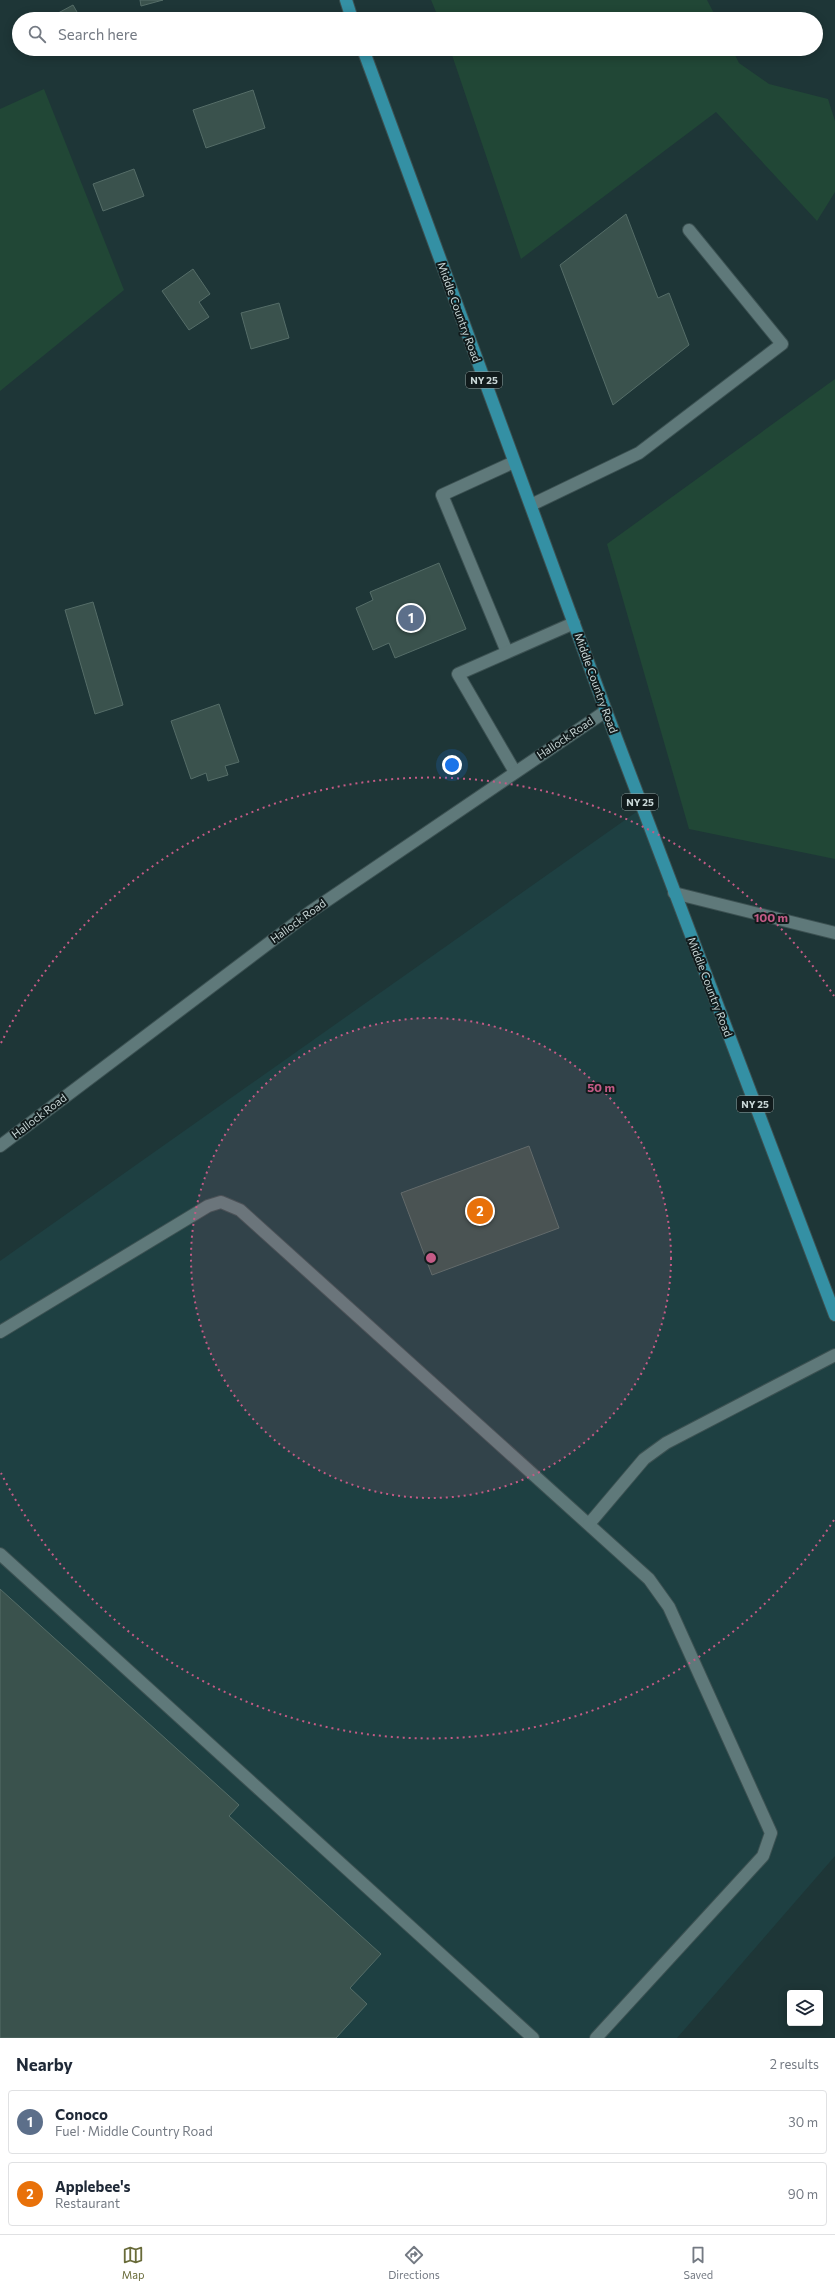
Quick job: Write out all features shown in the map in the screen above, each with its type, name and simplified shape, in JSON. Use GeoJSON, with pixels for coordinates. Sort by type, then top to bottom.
{"type":"FeatureCollection","features":[{"type":"Feature","properties":{"kind":"main road"},"geometry":{"type":"LineString","coordinates":[[346,0],[350,12]]}},
{"type":"Feature","properties":{"kind":"main road","name":"Middle Country Road"},"geometry":{"type":"LineString","coordinates":[[366,56],[606,711],[835,1315]]}},
{"type":"Feature","properties":{"kind":"street"},"geometry":{"type":"LineString","coordinates":[[531,505],[639,453],[782,344],[689,230]]}},
{"type":"Feature","properties":{"kind":"street"},"geometry":{"type":"LineString","coordinates":[[507,652],[442,495],[514,462]]}},
{"type":"Feature","properties":{"kind":"street"},"geometry":{"type":"LineString","coordinates":[[515,772],[458,674],[574,623]]}},
{"type":"Feature","properties":{"kind":"street","name":"Hallock Road"},"geometry":{"type":"LineString","coordinates":[[0,1146],[310,912],[606,711]]}},
{"type":"Feature","properties":{"kind":"street"},"geometry":{"type":"LineString","coordinates":[[674,893],[835,933]]}},
{"type":"Feature","properties":{"kind":"street"},"geometry":{"type":"LineString","coordinates":[[0,1332],[208,1206],[221,1202],[240,1210],[649,1579],[669,1607],[771,1833],[762,1856],[596,2038]]}},
{"type":"Feature","properties":{"kind":"street"},"geometry":{"type":"LineString","coordinates":[[589,1524],[644,1459],[666,1443],[835,1355]]}},
{"type":"Feature","properties":{"kind":"street"},"geometry":{"type":"LineString","coordinates":[[0,1554],[533,2038]]}},
{"type":"Feature","properties":{"kind":"shaded area"},"geometry":{"type":"Polygon","coordinates":[[[642,808],[835,1315],[835,1856],[677,2038],[0,2038],[0,1261],[642,808]]]}},
{"type":"Feature","properties":{"kind":"green space"},"geometry":{"type":"Polygon","coordinates":[[[431,0],[707,0],[713,12],[436,12],[431,0]]]}},
{"type":"Feature","properties":{"kind":"green space"},"geometry":{"type":"Polygon","coordinates":[[[452,56],[736,56],[739,63],[769,84],[828,99],[835,121],[835,192],[817,221],[716,112],[521,259],[452,56]]]}},
{"type":"Feature","properties":{"kind":"green space"},"geometry":{"type":"Polygon","coordinates":[[[44,89],[124,290],[0,391],[0,109],[44,89]]]}},
{"type":"Feature","properties":{"kind":"green space"},"geometry":{"type":"Polygon","coordinates":[[[835,379],[835,859],[689,829],[607,544],[835,379]]]}},
{"type":"Feature","properties":{"kind":"building"},"geometry":{"type":"Polygon","coordinates":[[[140,0],[163,0],[141,6],[140,0]]]}},
{"type":"Feature","properties":{"kind":"building"},"geometry":{"type":"Polygon","coordinates":[[[73,5],[77,12],[60,12],[73,5]]]}},
{"type":"Feature","properties":{"kind":"building"},"geometry":{"type":"Polygon","coordinates":[[[253,90],[265,128],[206,148],[193,110],[253,90]]]}},
{"type":"Feature","properties":{"kind":"building"},"geometry":{"type":"Polygon","coordinates":[[[134,169],[144,196],[103,211],[93,184],[134,169]]]}},
{"type":"Feature","properties":{"kind":"building"},"geometry":{"type":"Polygon","coordinates":[[[626,214],[658,298],[669,293],[689,345],[613,405],[560,265],[626,214]]]}},
{"type":"Feature","properties":{"kind":"building"},"geometry":{"type":"Polygon","coordinates":[[[193,269],[210,294],[199,302],[209,317],[189,330],[162,291],[193,269]]]}},
{"type":"Feature","properties":{"kind":"building"},"geometry":{"type":"Polygon","coordinates":[[[279,303],[289,338],[251,349],[241,313],[279,303]]]}},
{"type":"Feature","properties":{"kind":"building"},"geometry":{"type":"Polygon","coordinates":[[[439,563],[466,629],[395,658],[389,643],[373,650],[356,608],[373,600],[370,592],[439,563]]]}},
{"type":"Feature","properties":{"kind":"building"},"geometry":{"type":"Polygon","coordinates":[[[93,602],[123,705],[95,714],[65,610],[93,602]]]}},
{"type":"Feature","properties":{"kind":"building"},"geometry":{"type":"Polygon","coordinates":[[[219,704],[239,762],[225,766],[228,775],[208,781],[206,773],[191,779],[171,721],[219,704]]]}},
{"type":"Feature","properties":{"kind":"building"},"geometry":{"type":"Polygon","coordinates":[[[529,1146],[559,1228],[432,1275],[401,1193],[529,1146]]]}},
{"type":"Feature","properties":{"kind":"building"},"geometry":{"type":"Polygon","coordinates":[[[0,1589],[239,1805],[229,1816],[381,1954],[350,1988],[367,2004],[336,2038],[0,2038],[0,1589]]]}},
{"type":"Feature","properties":{"kind":"place","name":"Conoco"},"geometry":{"type":"Point","coordinates":[411,618]}},
{"type":"Feature","properties":{"kind":"place","name":"Applebee's"},"geometry":{"type":"Point","coordinates":[480,1211]}}]}
